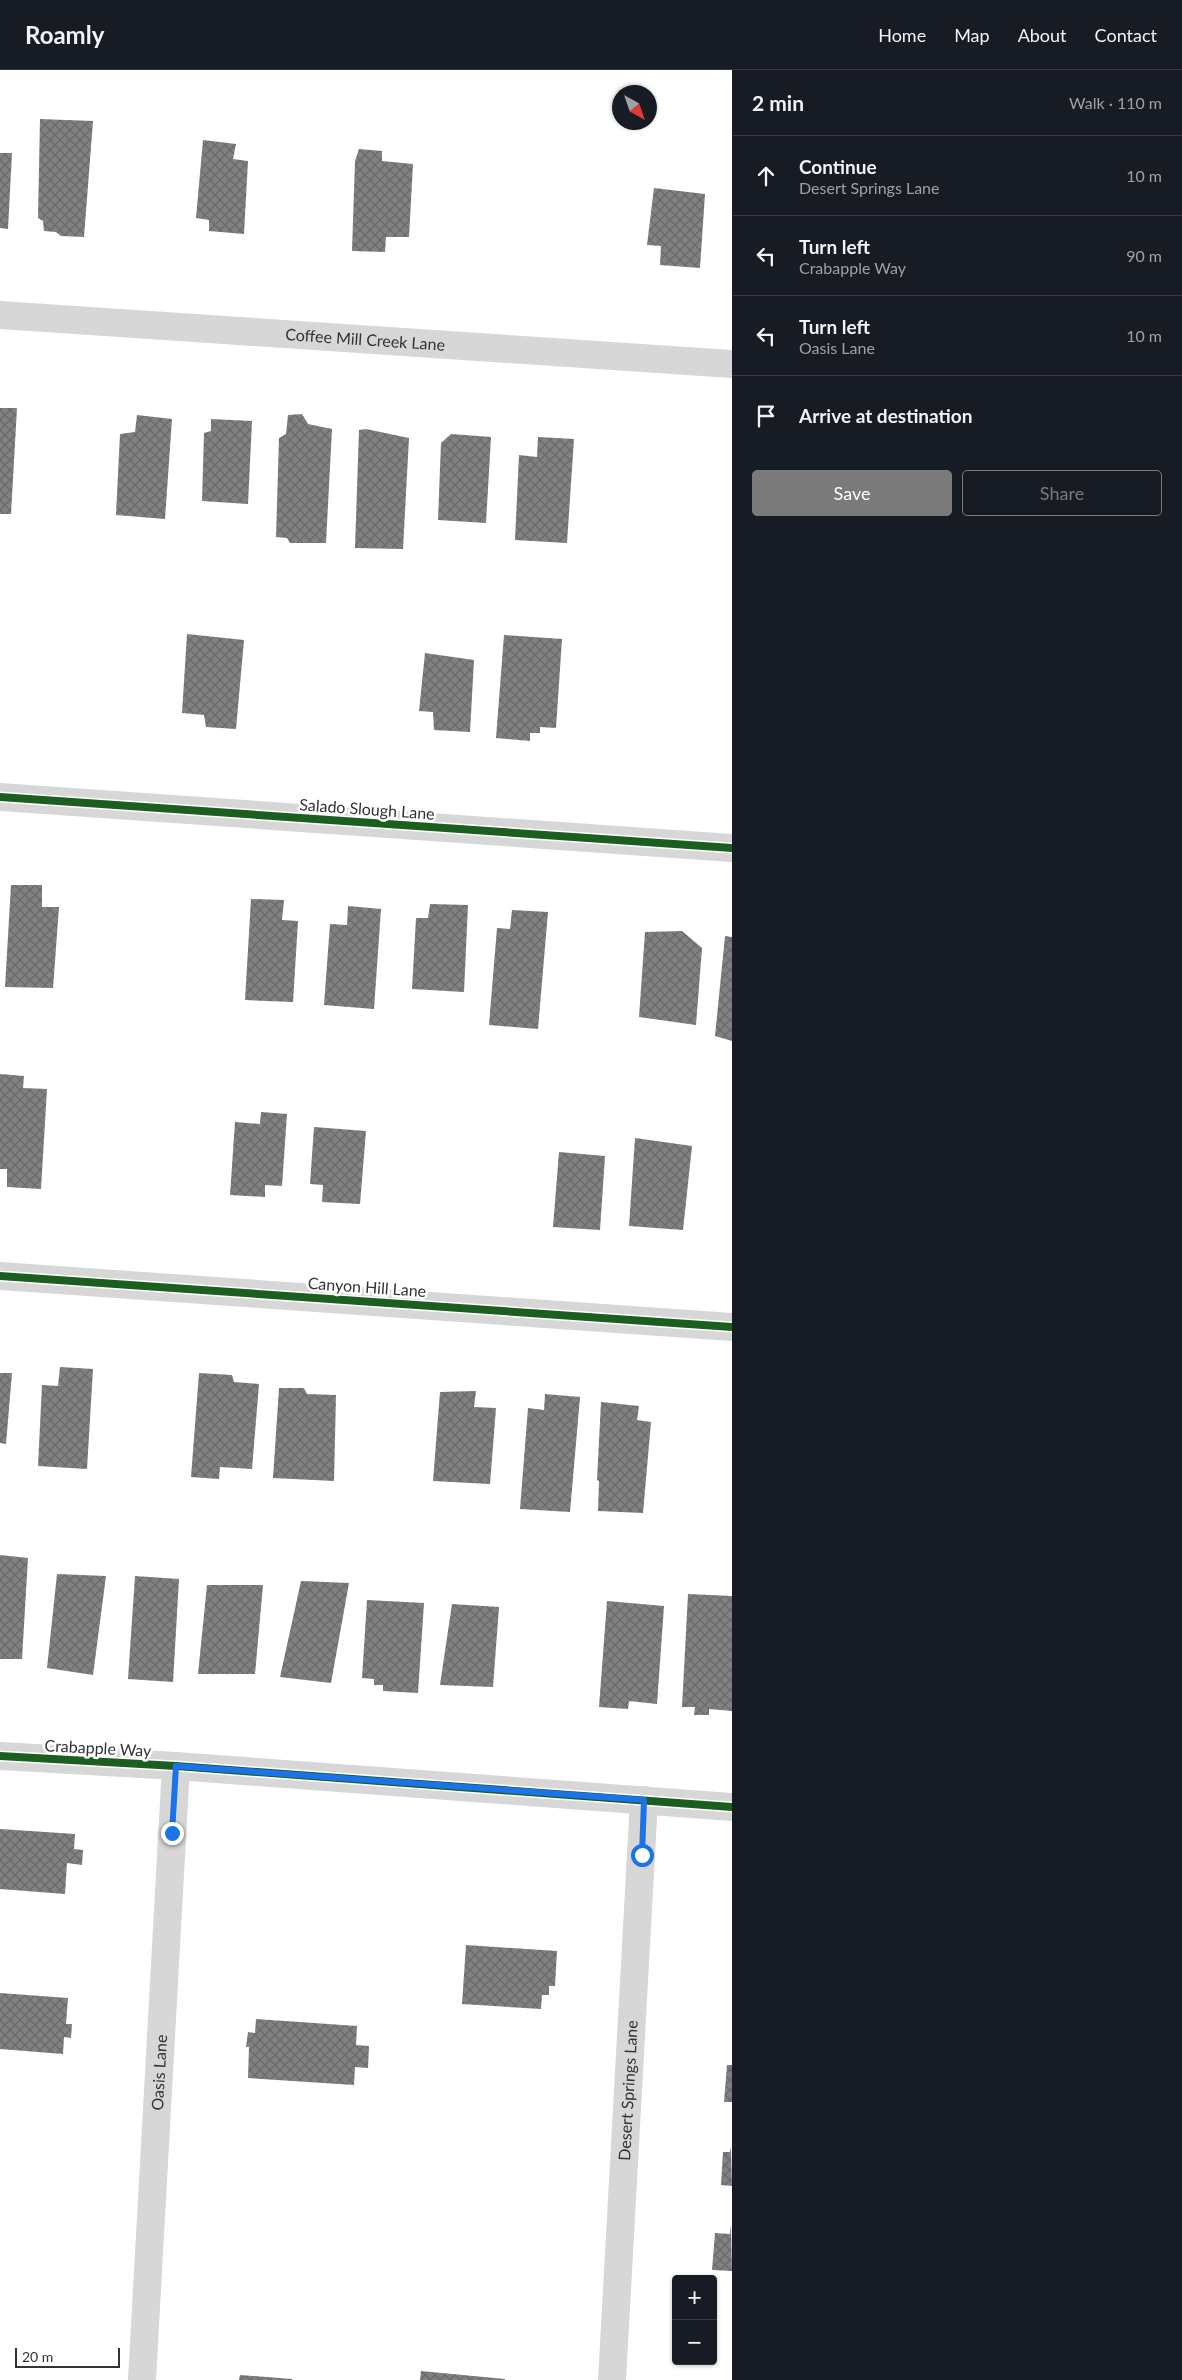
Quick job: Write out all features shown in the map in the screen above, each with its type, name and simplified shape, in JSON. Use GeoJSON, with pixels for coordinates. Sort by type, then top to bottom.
{"type":"FeatureCollection","features":[{"type":"Feature","properties":{"kind":"street","name":"Coffee Mill Creek Lane"},"geometry":{"type":"LineString","coordinates":[[0,316],[732,364]]}},
{"type":"Feature","properties":{"kind":"street","name":"Salado Slough Lane"},"geometry":{"type":"LineString","coordinates":[[0,797],[732,848]]}},
{"type":"Feature","properties":{"kind":"street","name":"Canyon Hill Lane"},"geometry":{"type":"LineString","coordinates":[[0,1276],[732,1327]]}},
{"type":"Feature","properties":{"kind":"street","name":"Crabapple Way"},"geometry":{"type":"LineString","coordinates":[[0,1756],[176,1766],[732,1807]]}},
{"type":"Feature","properties":{"kind":"street","name":"Oasis Lane"},"geometry":{"type":"LineString","coordinates":[[142,2380],[176,1766]]}},
{"type":"Feature","properties":{"kind":"street","name":"Desert Springs Lane"},"geometry":{"type":"LineString","coordinates":[[612,2380],[644,1800]]}},
{"type":"Feature","properties":{"kind":"building"},"geometry":{"type":"Polygon","coordinates":[[[40,119],[93,121],[84,237],[61,236],[56,232],[44,231],[43,221],[38,218],[40,119]]]}},
{"type":"Feature","properties":{"kind":"building"},"geometry":{"type":"Polygon","coordinates":[[[203,140],[236,144],[233,159],[248,161],[244,234],[209,231],[209,220],[196,218],[203,140]]]}},
{"type":"Feature","properties":{"kind":"building"},"geometry":{"type":"Polygon","coordinates":[[[359,149],[382,151],[382,161],[413,164],[409,237],[386,237],[385,252],[352,251],[355,161],[359,149]]]}},
{"type":"Feature","properties":{"kind":"building"},"geometry":{"type":"Polygon","coordinates":[[[0,153],[12,153],[8,229],[0,228],[0,153]]]}},
{"type":"Feature","properties":{"kind":"building"},"geometry":{"type":"Polygon","coordinates":[[[654,188],[705,194],[700,268],[660,265],[661,246],[647,245],[654,188]]]}},
{"type":"Feature","properties":{"kind":"building"},"geometry":{"type":"Polygon","coordinates":[[[0,408],[17,408],[11,514],[0,514],[0,408]]]}},
{"type":"Feature","properties":{"kind":"building"},"geometry":{"type":"Polygon","coordinates":[[[302,414],[308,424],[332,429],[326,543],[290,543],[287,538],[276,537],[279,438],[286,434],[288,415],[302,414]]]}},
{"type":"Feature","properties":{"kind":"building"},"geometry":{"type":"Polygon","coordinates":[[[137,415],[172,419],[165,519],[116,515],[120,434],[135,432],[137,415]]]}},
{"type":"Feature","properties":{"kind":"building"},"geometry":{"type":"Polygon","coordinates":[[[211,419],[252,421],[248,504],[202,501],[204,433],[211,431],[211,419]]]}},
{"type":"Feature","properties":{"kind":"building"},"geometry":{"type":"Polygon","coordinates":[[[366,429],[409,438],[403,549],[355,548],[359,430],[366,429]]]}},
{"type":"Feature","properties":{"kind":"building"},"geometry":{"type":"Polygon","coordinates":[[[451,434],[491,437],[486,523],[438,520],[441,443],[451,434]]]}},
{"type":"Feature","properties":{"kind":"building"},"geometry":{"type":"Polygon","coordinates":[[[538,437],[574,439],[567,543],[515,540],[519,455],[537,457],[538,437]]]}},
{"type":"Feature","properties":{"kind":"building"},"geometry":{"type":"Polygon","coordinates":[[[187,634],[244,640],[236,729],[206,727],[204,715],[182,713],[187,634]]]}},
{"type":"Feature","properties":{"kind":"building"},"geometry":{"type":"Polygon","coordinates":[[[504,635],[562,639],[556,728],[540,727],[540,733],[530,733],[530,741],[496,738],[504,635]]]}},
{"type":"Feature","properties":{"kind":"building"},"geometry":{"type":"Polygon","coordinates":[[[425,653],[474,660],[470,732],[434,730],[433,712],[419,711],[425,653]]]}},
{"type":"Feature","properties":{"kind":"building"},"geometry":{"type":"Polygon","coordinates":[[[11,885],[42,885],[42,907],[59,907],[53,988],[5,987],[11,885]]]}},
{"type":"Feature","properties":{"kind":"building"},"geometry":{"type":"Polygon","coordinates":[[[251,899],[284,900],[282,920],[298,921],[293,1002],[245,1000],[251,899]]]}},
{"type":"Feature","properties":{"kind":"building"},"geometry":{"type":"Polygon","coordinates":[[[430,904],[468,905],[464,992],[412,989],[416,918],[428,918],[430,904]]]}},
{"type":"Feature","properties":{"kind":"building"},"geometry":{"type":"Polygon","coordinates":[[[348,906],[381,909],[374,1009],[324,1005],[330,924],[347,925],[348,906]]]}},
{"type":"Feature","properties":{"kind":"building"},"geometry":{"type":"Polygon","coordinates":[[[512,910],[548,912],[538,1029],[489,1025],[497,928],[510,929],[512,910]]]}},
{"type":"Feature","properties":{"kind":"building"},"geometry":{"type":"Polygon","coordinates":[[[682,931],[702,948],[696,1025],[639,1017],[645,932],[682,931]]]}},
{"type":"Feature","properties":{"kind":"building"},"geometry":{"type":"Polygon","coordinates":[[[725,936],[732,937],[732,1041],[715,1036],[725,936]]]}},
{"type":"Feature","properties":{"kind":"building"},"geometry":{"type":"Polygon","coordinates":[[[0,1074],[24,1076],[23,1088],[47,1089],[41,1189],[7,1187],[7,1169],[0,1169],[0,1074]]]}},
{"type":"Feature","properties":{"kind":"building"},"geometry":{"type":"Polygon","coordinates":[[[261,1112],[287,1114],[282,1186],[265,1185],[265,1197],[230,1195],[235,1122],[260,1124],[261,1112]]]}},
{"type":"Feature","properties":{"kind":"building"},"geometry":{"type":"Polygon","coordinates":[[[314,1127],[366,1131],[360,1204],[322,1202],[323,1185],[310,1184],[314,1127]]]}},
{"type":"Feature","properties":{"kind":"building"},"geometry":{"type":"Polygon","coordinates":[[[635,1138],[692,1146],[683,1230],[629,1226],[635,1138]]]}},
{"type":"Feature","properties":{"kind":"building"},"geometry":{"type":"Polygon","coordinates":[[[559,1152],[605,1156],[600,1230],[553,1227],[559,1152]]]}},
{"type":"Feature","properties":{"kind":"building"},"geometry":{"type":"Polygon","coordinates":[[[60,1367],[93,1369],[87,1469],[38,1466],[42,1385],[58,1386],[60,1367]]]}},
{"type":"Feature","properties":{"kind":"building"},"geometry":{"type":"Polygon","coordinates":[[[0,1373],[12,1373],[6,1444],[0,1443],[0,1373]]]}},
{"type":"Feature","properties":{"kind":"building"},"geometry":{"type":"Polygon","coordinates":[[[199,1373],[232,1375],[234,1382],[259,1384],[252,1469],[220,1467],[219,1479],[191,1477],[199,1373]]]}},
{"type":"Feature","properties":{"kind":"building"},"geometry":{"type":"Polygon","coordinates":[[[279,1388],[304,1388],[307,1394],[336,1395],[334,1481],[273,1478],[279,1388]]]}},
{"type":"Feature","properties":{"kind":"building"},"geometry":{"type":"Polygon","coordinates":[[[476,1391],[474,1407],[496,1408],[490,1484],[433,1481],[440,1392],[476,1391]]]}},
{"type":"Feature","properties":{"kind":"building"},"geometry":{"type":"Polygon","coordinates":[[[545,1394],[580,1397],[570,1512],[520,1509],[528,1408],[544,1410],[545,1394]]]}},
{"type":"Feature","properties":{"kind":"building"},"geometry":{"type":"Polygon","coordinates":[[[601,1402],[639,1406],[637,1420],[651,1422],[643,1513],[598,1511],[599,1481],[597,1480],[601,1402]]]}},
{"type":"Feature","properties":{"kind":"building"},"geometry":{"type":"Polygon","coordinates":[[[0,1555],[28,1558],[22,1659],[0,1659],[0,1555]]]}},
{"type":"Feature","properties":{"kind":"building"},"geometry":{"type":"Polygon","coordinates":[[[57,1574],[106,1576],[93,1675],[47,1668],[57,1574]]]}},
{"type":"Feature","properties":{"kind":"building"},"geometry":{"type":"Polygon","coordinates":[[[135,1576],[179,1579],[173,1682],[128,1679],[135,1576]]]}},
{"type":"Feature","properties":{"kind":"building"},"geometry":{"type":"Polygon","coordinates":[[[301,1581],[349,1583],[331,1683],[280,1677],[301,1581]]]}},
{"type":"Feature","properties":{"kind":"building"},"geometry":{"type":"Polygon","coordinates":[[[207,1585],[263,1585],[255,1674],[198,1674],[207,1585]]]}},
{"type":"Feature","properties":{"kind":"building"},"geometry":{"type":"Polygon","coordinates":[[[688,1594],[732,1596],[732,1711],[709,1709],[709,1715],[694,1715],[695,1707],[682,1707],[688,1594]]]}},
{"type":"Feature","properties":{"kind":"building"},"geometry":{"type":"Polygon","coordinates":[[[367,1600],[424,1603],[418,1693],[383,1691],[383,1685],[374,1685],[374,1679],[362,1678],[367,1600]]]}},
{"type":"Feature","properties":{"kind":"building"},"geometry":{"type":"Polygon","coordinates":[[[607,1601],[664,1606],[657,1704],[629,1701],[628,1709],[599,1707],[607,1601]]]}},
{"type":"Feature","properties":{"kind":"building"},"geometry":{"type":"Polygon","coordinates":[[[452,1604],[499,1607],[493,1687],[440,1685],[452,1604]]]}},
{"type":"Feature","properties":{"kind":"building"},"geometry":{"type":"Polygon","coordinates":[[[0,1829],[75,1834],[74,1849],[83,1850],[82,1865],[67,1863],[65,1894],[0,1889],[0,1829]]]}},
{"type":"Feature","properties":{"kind":"building"},"geometry":{"type":"Polygon","coordinates":[[[466,1945],[557,1951],[555,1986],[549,1986],[549,1995],[542,1995],[541,2009],[462,2004],[466,1945]]]}},
{"type":"Feature","properties":{"kind":"building"},"geometry":{"type":"Polygon","coordinates":[[[0,1993],[68,1998],[66,2024],[72,2024],[71,2038],[64,2037],[63,2054],[0,2049],[0,1993]]]}},
{"type":"Feature","properties":{"kind":"building"},"geometry":{"type":"Polygon","coordinates":[[[256,2019],[357,2026],[356,2045],[369,2046],[368,2068],[355,2067],[354,2085],[248,2078],[249,2047],[246,2047],[248,2032],[255,2033],[256,2019]]]}},
{"type":"Feature","properties":{"kind":"building"},"geometry":{"type":"Polygon","coordinates":[[[727,2065],[732,2065],[732,2102],[724,2102],[727,2065]]]}},
{"type":"Feature","properties":{"kind":"building"},"geometry":{"type":"Polygon","coordinates":[[[731,2147],[732,2186],[721,2185],[723,2152],[730,2152],[731,2147]]]}},
{"type":"Feature","properties":{"kind":"building"},"geometry":{"type":"Polygon","coordinates":[[[731,2224],[732,2271],[712,2270],[715,2233],[730,2234],[731,2224]]]}},
{"type":"Feature","properties":{"kind":"building"},"geometry":{"type":"Polygon","coordinates":[[[421,2371],[505,2379],[505,2380],[420,2380],[421,2371]]]}},
{"type":"Feature","properties":{"kind":"building"},"geometry":{"type":"Polygon","coordinates":[[[240,2375],[292,2379],[292,2380],[239,2380],[240,2375]]]}},
{"type":"Feature","properties":{"kind":"cycle path"},"geometry":{"type":"LineString","coordinates":[[0,797],[732,848]]}},
{"type":"Feature","properties":{"kind":"cycle path"},"geometry":{"type":"LineString","coordinates":[[0,1276],[732,1327]]}},
{"type":"Feature","properties":{"kind":"cycle path"},"geometry":{"type":"LineString","coordinates":[[0,1756],[176,1766],[732,1807]]}},
{"type":"Feature","properties":{"kind":"route"},"geometry":{"type":"LineString","coordinates":[[172,1833],[176,1766],[644,1800],[642,1855]]}}]}
